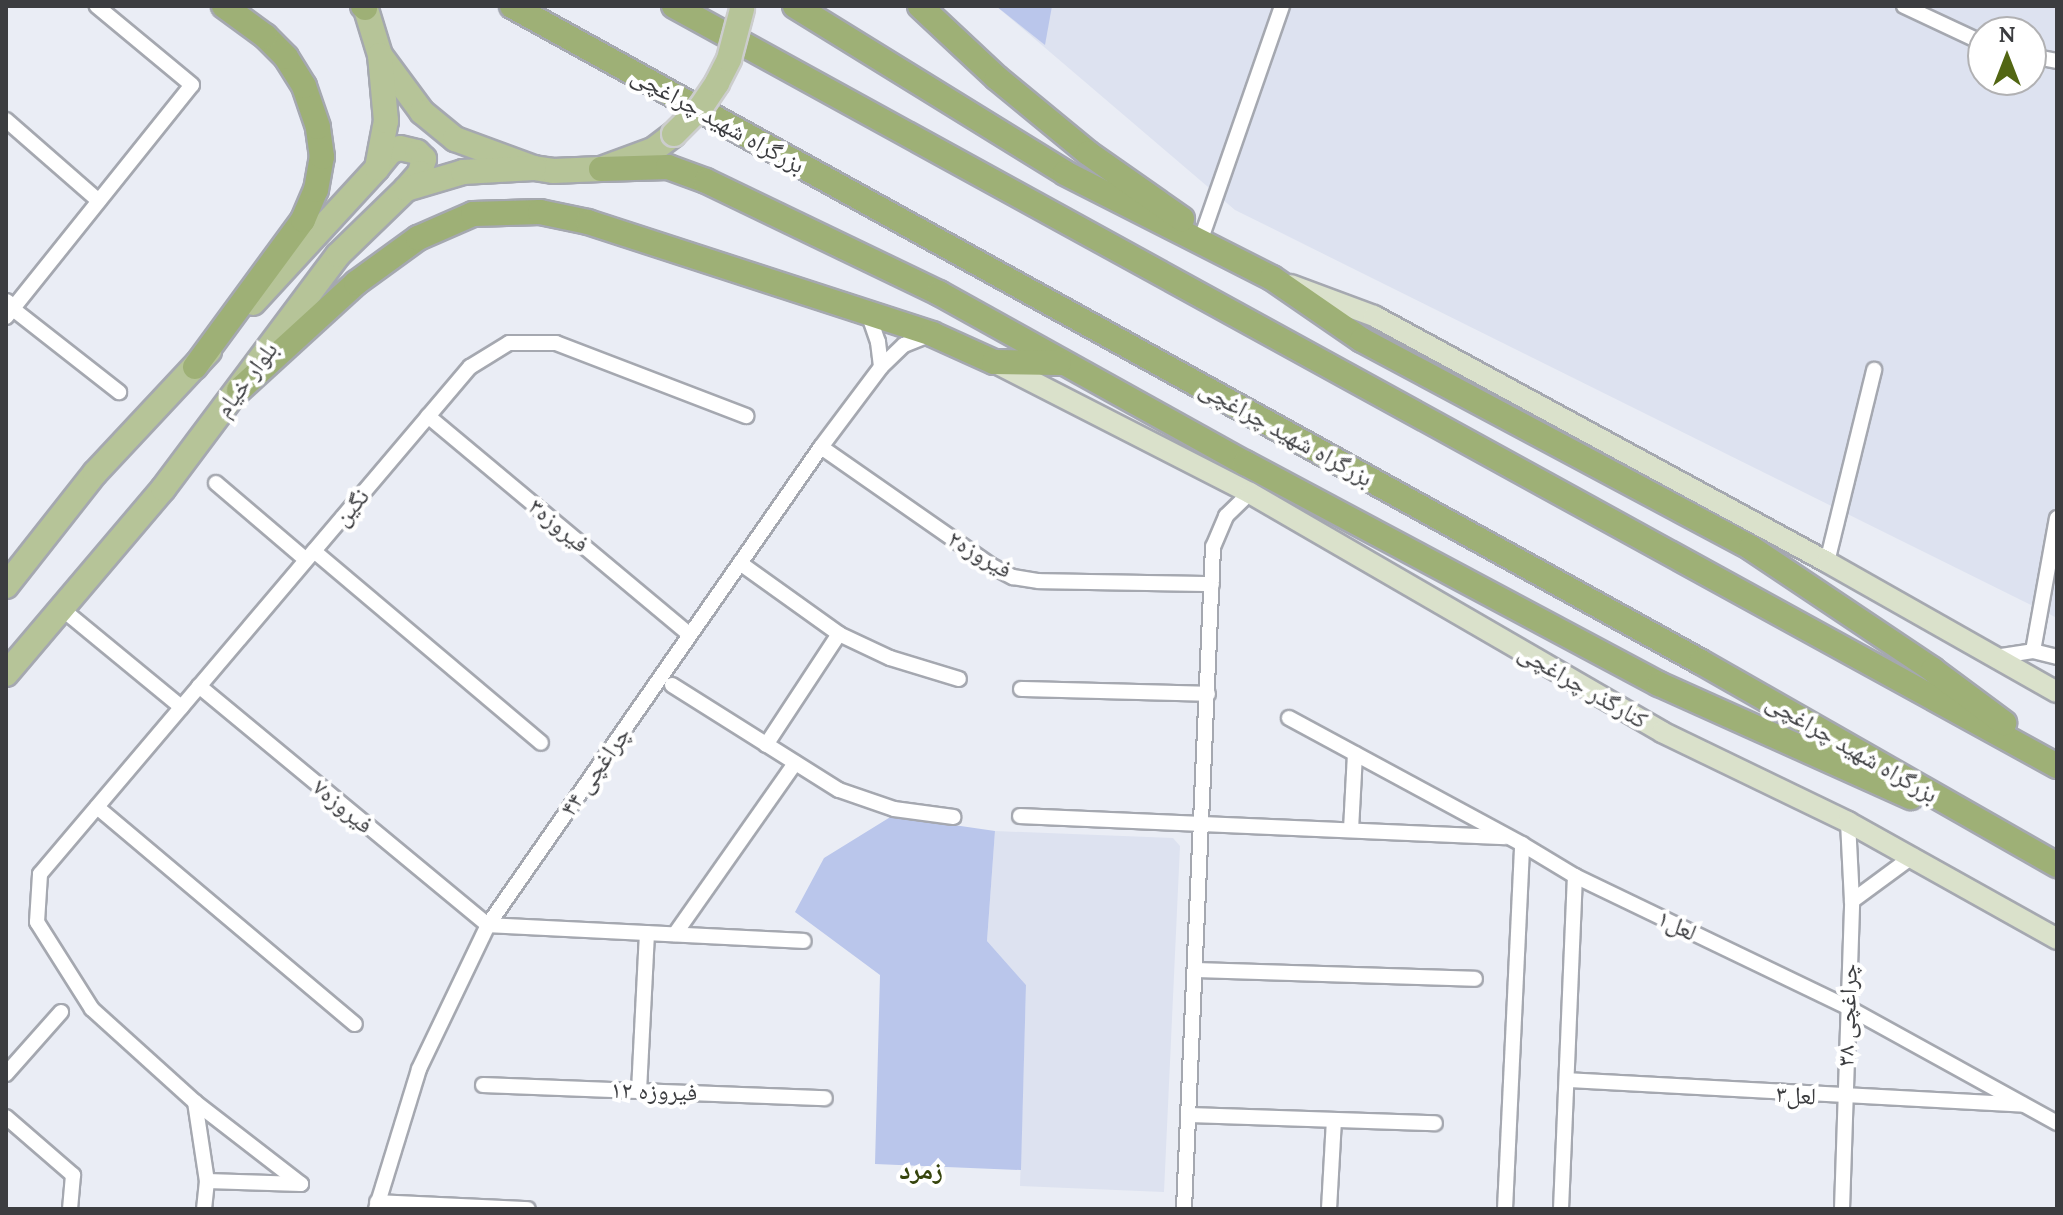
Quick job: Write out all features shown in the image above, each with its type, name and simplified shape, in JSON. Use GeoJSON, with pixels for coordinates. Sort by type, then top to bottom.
{"type":"FeatureCollection","features":[{"type":"Feature","properties":{"kind":"highway"},"geometry":{"type":"LineString","coordinates":[[195,367],[303,220],[316,190],[322,157],[313,113],[304,86],[292,66],[265,36],[224,6]]}},
{"type":"Feature","properties":{"kind":"highway","name":"بزرگراه شهید چراغچی"},"geometry":{"type":"LineString","coordinates":[[512,6],[1687,654],[2052,862]]}},
{"type":"Feature","properties":{"kind":"highway"},"geometry":{"type":"LineString","coordinates":[[674,6],[2057,765]]}},
{"type":"Feature","properties":{"kind":"highway"},"geometry":{"type":"LineString","coordinates":[[795,6],[1065,173],[1272,278],[1362,340],[1751,548],[1933,670],[2057,765]]}},
{"type":"Feature","properties":{"kind":"highway"},"geometry":{"type":"LineString","coordinates":[[920,6],[997,78],[1088,153],[1203,233],[1238,262]]}},
{"type":"Feature","properties":{"kind":"highway"},"geometry":{"type":"LineString","coordinates":[[601,169],[668,167],[706,181],[939,293],[1132,401],[1659,684],[2052,862]]}},
{"type":"Feature","properties":{"kind":"highway"},"geometry":{"type":"LineString","coordinates":[[239,390],[356,283],[418,238],[473,214],[540,212],[588,222],[932,334],[994,362],[1065,363]]}},
{"type":"Feature","properties":{"kind":"main road"},"geometry":{"type":"LineString","coordinates":[[364,7],[380,55],[386,121],[377,168]]}},
{"type":"Feature","properties":{"kind":"main road"},"geometry":{"type":"LineString","coordinates":[[601,169],[653,150],[701,107],[729,59],[742,8]]}},
{"type":"Feature","properties":{"kind":"main road"},"geometry":{"type":"LineString","coordinates":[[380,55],[422,112],[455,139],[534,168]]}},
{"type":"Feature","properties":{"kind":"main road"},"geometry":{"type":"LineString","coordinates":[[377,168],[391,151],[400,148],[417,152],[424,159],[420,173],[406,189]]}},
{"type":"Feature","properties":{"kind":"main road","name":"بلوار خیام"},"geometry":{"type":"LineString","coordinates":[[6,586],[95,473],[377,168]]}},
{"type":"Feature","properties":{"kind":"main road","name":"بلوار خیام"},"geometry":{"type":"LineString","coordinates":[[6,674],[163,489],[338,255],[406,189],[463,172],[534,168],[601,169]]}},
{"type":"Feature","properties":{"kind":"main road"},"geometry":{"type":"LineString","coordinates":[[1272,278],[1374,316],[1827,562],[2057,692]]}},
{"type":"Feature","properties":{"kind":"main road"},"geometry":{"type":"LineString","coordinates":[[994,362],[1180,457]]}},
{"type":"Feature","properties":{"kind":"main road","name":"کنارگذر چراغچی"},"geometry":{"type":"LineString","coordinates":[[1132,401],[1180,457],[1250,493],[1662,732],[1913,856],[2057,939]]}},
{"type":"Feature","properties":{"kind":"street"},"geometry":{"type":"LineString","coordinates":[[97,6],[192,85],[8,309],[119,392]]}},
{"type":"Feature","properties":{"kind":"street"},"geometry":{"type":"LineString","coordinates":[[1203,233],[1282,6]]}},
{"type":"Feature","properties":{"kind":"street"},"geometry":{"type":"LineString","coordinates":[[1904,6],[1967,36]]}},
{"type":"Feature","properties":{"kind":"street"},"geometry":{"type":"LineString","coordinates":[[6,120],[99,201]]}},
{"type":"Feature","properties":{"kind":"street"},"geometry":{"type":"LineString","coordinates":[[868,313],[878,342],[881,367]]}},
{"type":"Feature","properties":{"kind":"street","name":"چراغچی ۴۴"},"geometry":{"type":"LineString","coordinates":[[376,1205],[419,1069],[488,925],[821,447],[881,367],[904,345],[932,334]]}},
{"type":"Feature","properties":{"kind":"street","name":"نگین"},"geometry":{"type":"LineString","coordinates":[[195,1102],[92,1009],[37,922],[40,874],[470,367],[509,343],[556,343],[746,416]]}},
{"type":"Feature","properties":{"kind":"street"},"geometry":{"type":"LineString","coordinates":[[1827,562],[1874,370]]}},
{"type":"Feature","properties":{"kind":"street","name":"فیروزه۳"},"geometry":{"type":"LineString","coordinates":[[428,416],[690,635]]}},
{"type":"Feature","properties":{"kind":"street","name":"فیروزه۲"},"geometry":{"type":"LineString","coordinates":[[821,447],[990,565],[1013,577],[1039,581],[1212,584]]}},
{"type":"Feature","properties":{"kind":"street"},"geometry":{"type":"LineString","coordinates":[[216,483],[541,743]]}},
{"type":"Feature","properties":{"kind":"street"},"geometry":{"type":"LineString","coordinates":[[1184,1209],[1215,534],[1226,516],[1250,493]]}},
{"type":"Feature","properties":{"kind":"street"},"geometry":{"type":"LineString","coordinates":[[2033,651],[2057,518]]}},
{"type":"Feature","properties":{"kind":"street"},"geometry":{"type":"LineString","coordinates":[[740,563],[839,634],[890,658],[959,679]]}},
{"type":"Feature","properties":{"kind":"street"},"geometry":{"type":"LineString","coordinates":[[61,608],[181,707]]}},
{"type":"Feature","properties":{"kind":"street"},"geometry":{"type":"LineString","coordinates":[[766,745],[839,634]]}},
{"type":"Feature","properties":{"kind":"street"},"geometry":{"type":"LineString","coordinates":[[1995,657],[2033,651],[2057,657]]}},
{"type":"Feature","properties":{"kind":"street"},"geometry":{"type":"LineString","coordinates":[[672,685],[839,790],[894,809],[953,817]]}},
{"type":"Feature","properties":{"kind":"street","name":"فیروزه۷"},"geometry":{"type":"LineString","coordinates":[[199,686],[488,925]]}},
{"type":"Feature","properties":{"kind":"street"},"geometry":{"type":"LineString","coordinates":[[1021,689],[1208,694]]}},
{"type":"Feature","properties":{"kind":"street","name":"لعل۱"},"geometry":{"type":"LineString","coordinates":[[1289,718],[1516,840],[1575,876],[1847,1007],[2057,1123]]}},
{"type":"Feature","properties":{"kind":"street"},"geometry":{"type":"LineString","coordinates":[[1351,830],[1355,754]]}},
{"type":"Feature","properties":{"kind":"street"},"geometry":{"type":"LineString","coordinates":[[675,934],[795,763]]}},
{"type":"Feature","properties":{"kind":"street"},"geometry":{"type":"LineString","coordinates":[[97,807],[355,1024]]}},
{"type":"Feature","properties":{"kind":"street"},"geometry":{"type":"LineString","coordinates":[[1020,816],[1516,840],[1505,1209]]}},
{"type":"Feature","properties":{"kind":"street","name":"چراغچی ۳۸"},"geometry":{"type":"LineString","coordinates":[[1842,1209],[1852,901],[1848,822]]}},
{"type":"Feature","properties":{"kind":"street"},"geometry":{"type":"LineString","coordinates":[[1852,901],[1913,856]]}},
{"type":"Feature","properties":{"kind":"street"},"geometry":{"type":"LineString","coordinates":[[1561,1209],[1575,876]]}},
{"type":"Feature","properties":{"kind":"street"},"geometry":{"type":"LineString","coordinates":[[488,925],[804,941]]}},
{"type":"Feature","properties":{"kind":"street"},"geometry":{"type":"LineString","coordinates":[[639,1091],[647,933]]}},
{"type":"Feature","properties":{"kind":"street"},"geometry":{"type":"LineString","coordinates":[[1195,970],[1475,979]]}},
{"type":"Feature","properties":{"kind":"street"},"geometry":{"type":"LineString","coordinates":[[6,1074],[61,1012]]}},
{"type":"Feature","properties":{"kind":"street","name":"لعل۳"},"geometry":{"type":"LineString","coordinates":[[1567,1080],[1845,1098],[2025,1105]]}},
{"type":"Feature","properties":{"kind":"street","name":"فیروزه ۱۲"},"geometry":{"type":"LineString","coordinates":[[483,1085],[825,1098]]}},
{"type":"Feature","properties":{"kind":"street"},"geometry":{"type":"LineString","coordinates":[[195,1102],[301,1184],[207,1181]]}},
{"type":"Feature","properties":{"kind":"street"},"geometry":{"type":"LineString","coordinates":[[195,1102],[207,1181],[204,1209]]}},
{"type":"Feature","properties":{"kind":"street"},"geometry":{"type":"LineString","coordinates":[[1189,1115],[1435,1123]]}},
{"type":"Feature","properties":{"kind":"street"},"geometry":{"type":"LineString","coordinates":[[6,1117],[73,1175],[70,1209]]}},
{"type":"Feature","properties":{"kind":"street"},"geometry":{"type":"LineString","coordinates":[[1329,1209],[1334,1120]]}},
{"type":"Feature","properties":{"kind":"street"},"geometry":{"type":"LineString","coordinates":[[376,1205],[528,1209]]}},
{"type":"Feature","properties":{"kind":"shaded area"},"geometry":{"type":"Polygon","coordinates":[[[996,6],[2057,6],[2057,618],[1235,210],[996,6]]]}},
{"type":"Feature","properties":{"kind":"shaded area"},"geometry":{"type":"Polygon","coordinates":[[[996,6],[1052,6],[1045,45],[996,6]]]}},
{"type":"Feature","properties":{"kind":"shaded area"},"geometry":{"type":"Polygon","coordinates":[[[892,816],[995,831],[987,941],[1026,985],[1021,1170],[875,1164],[880,975],[795,912],[824,858],[892,816]]]}},
{"type":"Feature","properties":{"kind":"shaded area"},"geometry":{"type":"Polygon","coordinates":[[[995,831],[1173,838],[1180,846],[1164,1192],[1020,1186],[1026,985],[987,941],[995,831]]]}},
{"type":"Feature","properties":{"kind":"district","name":"زمرد"},"geometry":{"type":"Point","coordinates":[921,1170]}}]}
